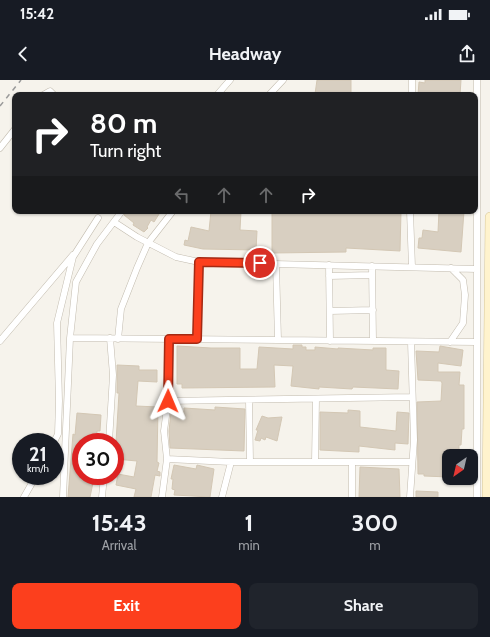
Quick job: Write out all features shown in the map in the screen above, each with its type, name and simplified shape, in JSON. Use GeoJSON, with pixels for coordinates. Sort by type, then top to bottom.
{"type":"FeatureCollection","features":[{"type":"Feature","properties":{"kind":"street"},"geometry":{"type":"LineString","coordinates":[[220,92],[230,80]]}},
{"type":"Feature","properties":{"kind":"street"},"geometry":{"type":"LineString","coordinates":[[272,92],[283,80]]}},
{"type":"Feature","properties":{"kind":"street"},"geometry":{"type":"LineString","coordinates":[[412,80],[412,92]]}},
{"type":"Feature","properties":{"kind":"street"},"geometry":{"type":"LineString","coordinates":[[477,80],[477,92]]}},
{"type":"Feature","properties":{"kind":"street"},"geometry":{"type":"LineString","coordinates":[[0,148],[12,133]]}},
{"type":"Feature","properties":{"kind":"street"},"geometry":{"type":"LineString","coordinates":[[63,497],[65,483],[70,338],[76,282],[97,244],[120,214]]}},
{"type":"Feature","properties":{"kind":"street"},"geometry":{"type":"LineString","coordinates":[[118,338],[118,326],[123,304],[148,243],[171,214]]}},
{"type":"Feature","properties":{"kind":"street"},"geometry":{"type":"LineString","coordinates":[[410,214],[412,267]]}},
{"type":"Feature","properties":{"kind":"street"},"geometry":{"type":"LineString","coordinates":[[477,214],[477,497]]}},
{"type":"Feature","properties":{"kind":"street"},"geometry":{"type":"LineString","coordinates":[[487,497],[490,217]]}},
{"type":"Feature","properties":{"kind":"street"},"geometry":{"type":"LineString","coordinates":[[58,433],[59,401],[57,323],[73,257],[98,218]]}},
{"type":"Feature","properties":{"kind":"street"},"geometry":{"type":"LineString","coordinates":[[114,222],[148,243],[176,257],[199,262],[477,269]]}},
{"type":"Feature","properties":{"kind":"street"},"geometry":{"type":"LineString","coordinates":[[0,341],[78,250]]}},
{"type":"Feature","properties":{"kind":"street"},"geometry":{"type":"LineString","coordinates":[[197,339],[199,262]]}},
{"type":"Feature","properties":{"kind":"street"},"geometry":{"type":"LineString","coordinates":[[276,264],[278,340]]}},
{"type":"Feature","properties":{"kind":"street"},"geometry":{"type":"LineString","coordinates":[[329,265],[330,341]]}},
{"type":"Feature","properties":{"kind":"street"},"geometry":{"type":"LineString","coordinates":[[372,266],[373,341]]}},
{"type":"Feature","properties":{"kind":"street"},"geometry":{"type":"LineString","coordinates":[[450,342],[463,323],[465,295],[463,280],[451,268]]}},
{"type":"Feature","properties":{"kind":"street"},"geometry":{"type":"LineString","coordinates":[[329,276],[372,275]]}},
{"type":"Feature","properties":{"kind":"street"},"geometry":{"type":"LineString","coordinates":[[330,311],[373,310]]}},
{"type":"Feature","properties":{"kind":"street"},"geometry":{"type":"LineString","coordinates":[[70,338],[477,342]]}},
{"type":"Feature","properties":{"kind":"street"},"geometry":{"type":"LineString","coordinates":[[110,338],[113,375],[110,433]]}},
{"type":"Feature","properties":{"kind":"street"},"geometry":{"type":"LineString","coordinates":[[162,497],[167,459],[164,431],[168,401],[169,339]]}},
{"type":"Feature","properties":{"kind":"street"},"geometry":{"type":"LineString","coordinates":[[410,497],[414,440],[411,342]]}},
{"type":"Feature","properties":{"kind":"street"},"geometry":{"type":"LineString","coordinates":[[168,401],[412,397]]}},
{"type":"Feature","properties":{"kind":"street"},"geometry":{"type":"LineString","coordinates":[[315,462],[316,399]]}},
{"type":"Feature","properties":{"kind":"street"},"geometry":{"type":"LineString","coordinates":[[249,400],[250,462]]}},
{"type":"Feature","properties":{"kind":"street"},"geometry":{"type":"LineString","coordinates":[[167,459],[231,462],[412,462]]}},
{"type":"Feature","properties":{"kind":"street"},"geometry":{"type":"LineString","coordinates":[[222,497],[231,462]]}},
{"type":"Feature","properties":{"kind":"street"},"geometry":{"type":"LineString","coordinates":[[352,462],[352,497]]}},
{"type":"Feature","properties":{"kind":"street"},"geometry":{"type":"LineString","coordinates":[[24,497],[31,485]]}},
{"type":"Feature","properties":{"kind":"street"},"geometry":{"type":"LineString","coordinates":[[102,497],[103,485]]}},
{"type":"Feature","properties":{"kind":"building"},"geometry":{"type":"Polygon","coordinates":[[[317,80],[351,80],[351,92],[315,92],[317,80]]]}},
{"type":"Feature","properties":{"kind":"building"},"geometry":{"type":"Polygon","coordinates":[[[425,80],[461,80],[460,92],[418,92],[419,82],[425,83],[425,80]]]}},
{"type":"Feature","properties":{"kind":"building"},"geometry":{"type":"Polygon","coordinates":[[[159,214],[154,222],[151,220],[147,227],[148,228],[144,232],[133,225],[134,223],[124,215],[159,214]]]}},
{"type":"Feature","properties":{"kind":"building"},"geometry":{"type":"Polygon","coordinates":[[[211,214],[241,214],[240,230],[257,231],[256,250],[203,249],[184,245],[185,240],[188,241],[191,227],[209,231],[211,214]]]}},
{"type":"Feature","properties":{"kind":"building"},"geometry":{"type":"Polygon","coordinates":[[[272,214],[401,214],[400,251],[346,248],[346,252],[272,253],[272,214]]]}},
{"type":"Feature","properties":{"kind":"building"},"geometry":{"type":"Polygon","coordinates":[[[439,214],[464,214],[461,252],[418,248],[419,238],[422,238],[423,230],[438,232],[439,214]]]}},
{"type":"Feature","properties":{"kind":"building"},"geometry":{"type":"Polygon","coordinates":[[[293,345],[302,345],[302,347],[306,347],[306,350],[315,350],[315,347],[373,350],[373,348],[386,348],[386,370],[399,371],[398,389],[319,387],[319,389],[291,386],[293,366],[274,365],[275,387],[182,388],[182,384],[177,384],[177,346],[240,348],[240,369],[257,369],[259,347],[293,349],[293,345]]]}},
{"type":"Feature","properties":{"kind":"building"},"geometry":{"type":"Polygon","coordinates":[[[440,346],[463,350],[461,366],[438,363],[438,372],[460,372],[459,385],[464,385],[464,429],[462,429],[461,445],[459,445],[459,449],[442,449],[442,477],[424,476],[424,474],[418,474],[417,402],[441,401],[442,383],[441,381],[418,380],[416,351],[439,352],[440,346]]]}},
{"type":"Feature","properties":{"kind":"building"},"geometry":{"type":"Polygon","coordinates":[[[117,365],[139,366],[139,370],[157,370],[157,382],[138,381],[136,406],[158,407],[157,462],[159,463],[157,471],[160,472],[160,476],[155,475],[151,497],[134,497],[136,489],[116,485],[124,485],[124,475],[134,477],[137,461],[124,460],[124,433],[117,433],[119,393],[117,393],[117,365]]]}},
{"type":"Feature","properties":{"kind":"building"},"geometry":{"type":"Polygon","coordinates":[[[215,407],[245,409],[244,451],[170,448],[169,431],[171,412],[184,412],[184,408],[215,410],[215,407]]]}},
{"type":"Feature","properties":{"kind":"building"},"geometry":{"type":"Polygon","coordinates":[[[348,410],[360,411],[360,427],[396,431],[397,412],[409,413],[408,444],[395,443],[395,450],[359,446],[359,452],[320,450],[320,412],[348,413],[348,410]]]}},
{"type":"Feature","properties":{"kind":"building"},"geometry":{"type":"Polygon","coordinates":[[[77,413],[101,415],[100,431],[97,431],[97,433],[75,433],[77,413]]]}},
{"type":"Feature","properties":{"kind":"building"},"geometry":{"type":"Polygon","coordinates":[[[262,416],[268,418],[282,417],[277,441],[266,437],[265,440],[261,438],[260,441],[255,440],[258,430],[256,430],[262,416]]]}},
{"type":"Feature","properties":{"kind":"building"},"geometry":{"type":"Polygon","coordinates":[[[72,447],[72,485],[93,485],[90,497],[68,497],[72,447]]]}},
{"type":"Feature","properties":{"kind":"building"},"geometry":{"type":"Polygon","coordinates":[[[174,465],[196,469],[197,465],[214,469],[210,497],[174,495],[175,490],[172,489],[173,479],[171,479],[174,465]]]}},
{"type":"Feature","properties":{"kind":"building"},"geometry":{"type":"Polygon","coordinates":[[[360,467],[399,469],[400,497],[359,497],[360,467]]]}},
{"type":"Feature","properties":{"kind":"building"},"geometry":{"type":"Polygon","coordinates":[[[416,491],[438,492],[438,497],[416,497],[416,491]]]}},
{"type":"Feature","properties":{"kind":"railway"},"geometry":{"type":"LineString","coordinates":[[0,106],[21,80]]}},
{"type":"Feature","properties":{"kind":"route"},"geometry":{"type":"LineString","coordinates":[[168,401],[169,339],[197,339],[199,262],[260,263]]}}]}
